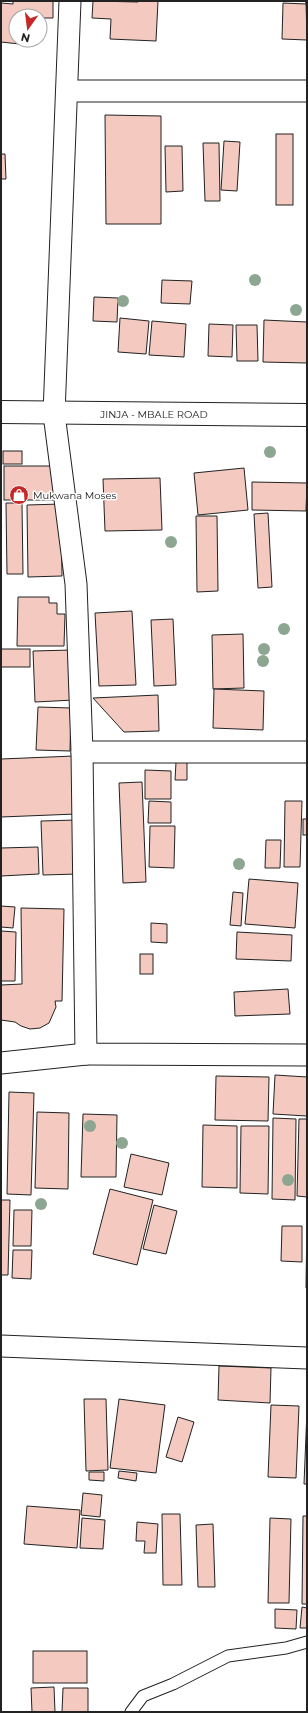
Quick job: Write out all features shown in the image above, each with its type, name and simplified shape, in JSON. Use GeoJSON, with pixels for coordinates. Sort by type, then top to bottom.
{"type":"FeatureCollection","features":[{"type":"Feature","properties":{"kind":"main road","name":"JINJA - MBALE ROAD"},"geometry":{"type":"LineString","coordinates":[[1,412],[54,414],[307,415]]}},
{"type":"Feature","properties":{"kind":"street"},"geometry":{"type":"LineString","coordinates":[[70,1],[54,414],[76,584],[82,752],[86,1054]]}},
{"type":"Feature","properties":{"kind":"street"},"geometry":{"type":"LineString","coordinates":[[67,92],[307,91]]}},
{"type":"Feature","properties":{"kind":"street"},"geometry":{"type":"LineString","coordinates":[[82,752],[307,752]]}},
{"type":"Feature","properties":{"kind":"street"},"geometry":{"type":"LineString","coordinates":[[1,1063],[86,1054],[307,1055]]}},
{"type":"Feature","properties":{"kind":"street"},"geometry":{"type":"LineString","coordinates":[[1,1346],[307,1358]]}},
{"type":"Feature","properties":{"kind":"lane"},"geometry":{"type":"LineString","coordinates":[[131,1712],[143,1696],[173,1684],[228,1656],[286,1648],[307,1642]]}},
{"type":"Feature","properties":{"kind":"building"},"geometry":{"type":"Polygon","coordinates":[[[13,1],[53,1],[53,18],[48,18],[48,8],[8,8],[8,43],[1,42],[1,3],[13,4],[13,1]]]}},
{"type":"Feature","properties":{"kind":"building"},"geometry":{"type":"Polygon","coordinates":[[[93,1],[158,1],[156,41],[110,39],[111,19],[92,18],[93,1]]]}},
{"type":"Feature","properties":{"kind":"building"},"geometry":{"type":"Polygon","coordinates":[[[306,1],[307,40],[282,39],[283,3],[306,4],[306,1]]]}},
{"type":"Feature","properties":{"kind":"building"},"geometry":{"type":"Polygon","coordinates":[[[105,115],[161,116],[161,224],[106,224],[105,115]]]}},
{"type":"Feature","properties":{"kind":"building"},"geometry":{"type":"Polygon","coordinates":[[[276,134],[293,134],[293,205],[276,205],[276,134]]]}},
{"type":"Feature","properties":{"kind":"building"},"geometry":{"type":"Polygon","coordinates":[[[224,141],[240,142],[237,191],[221,190],[224,141]]]}},
{"type":"Feature","properties":{"kind":"building"},"geometry":{"type":"Polygon","coordinates":[[[203,143],[219,143],[220,201],[205,201],[203,143]]]}},
{"type":"Feature","properties":{"kind":"building"},"geometry":{"type":"Polygon","coordinates":[[[165,146],[182,146],[183,191],[166,192],[165,146]]]}},
{"type":"Feature","properties":{"kind":"building"},"geometry":{"type":"Polygon","coordinates":[[[1,154],[5,154],[6,179],[1,179],[1,154]]]}},
{"type":"Feature","properties":{"kind":"building"},"geometry":{"type":"Polygon","coordinates":[[[162,280],[192,281],[190,304],[161,303],[162,280]]]}},
{"type":"Feature","properties":{"kind":"building"},"geometry":{"type":"Polygon","coordinates":[[[94,297],[118,298],[117,322],[93,321],[94,297]]]}},
{"type":"Feature","properties":{"kind":"building"},"geometry":{"type":"Polygon","coordinates":[[[120,318],[149,321],[146,354],[118,352],[120,318]]]}},
{"type":"Feature","properties":{"kind":"building"},"geometry":{"type":"Polygon","coordinates":[[[264,320],[307,322],[307,363],[263,362],[264,320]]]}},
{"type":"Feature","properties":{"kind":"building"},"geometry":{"type":"Polygon","coordinates":[[[152,321],[186,324],[184,357],[149,355],[152,321]]]}},
{"type":"Feature","properties":{"kind":"building"},"geometry":{"type":"Polygon","coordinates":[[[209,324],[233,325],[232,357],[208,356],[209,324]]]}},
{"type":"Feature","properties":{"kind":"building"},"geometry":{"type":"Polygon","coordinates":[[[236,325],[257,325],[258,361],[237,361],[236,325]]]}},
{"type":"Feature","properties":{"kind":"building"},"geometry":{"type":"Polygon","coordinates":[[[3,451],[22,451],[22,464],[3,464],[3,451]]]}},
{"type":"Feature","properties":{"kind":"building"},"geometry":{"type":"Polygon","coordinates":[[[4,466],[55,466],[55,500],[4,500],[4,466]]]}},
{"type":"Feature","properties":{"kind":"building"},"geometry":{"type":"Polygon","coordinates":[[[244,468],[248,510],[198,515],[194,473],[244,468]]]}},
{"type":"Feature","properties":{"kind":"building"},"geometry":{"type":"Polygon","coordinates":[[[160,478],[162,530],[105,531],[103,479],[160,478]]]}},
{"type":"Feature","properties":{"kind":"building"},"geometry":{"type":"Polygon","coordinates":[[[252,482],[307,483],[306,511],[252,510],[252,482]]]}},
{"type":"Feature","properties":{"kind":"building"},"geometry":{"type":"Polygon","coordinates":[[[6,503],[22,503],[23,574],[7,574],[6,503]]]}},
{"type":"Feature","properties":{"kind":"building"},"geometry":{"type":"Polygon","coordinates":[[[61,504],[62,576],[28,577],[27,505],[61,504]]]}},
{"type":"Feature","properties":{"kind":"building"},"geometry":{"type":"Polygon","coordinates":[[[268,513],[272,587],[258,588],[254,514],[268,513]]]}},
{"type":"Feature","properties":{"kind":"building"},"geometry":{"type":"Polygon","coordinates":[[[196,516],[217,516],[218,591],[197,592],[196,516]]]}},
{"type":"Feature","properties":{"kind":"building"},"geometry":{"type":"Polygon","coordinates":[[[18,597],[49,597],[49,603],[57,603],[57,614],[65,614],[64,646],[17,646],[18,597]]]}},
{"type":"Feature","properties":{"kind":"building"},"geometry":{"type":"Polygon","coordinates":[[[132,611],[136,685],[99,686],[95,613],[132,611]]]}},
{"type":"Feature","properties":{"kind":"building"},"geometry":{"type":"Polygon","coordinates":[[[173,619],[176,685],[154,686],[151,620],[173,619]]]}},
{"type":"Feature","properties":{"kind":"building"},"geometry":{"type":"Polygon","coordinates":[[[243,634],[244,688],[213,689],[212,635],[243,634]]]}},
{"type":"Feature","properties":{"kind":"building"},"geometry":{"type":"Polygon","coordinates":[[[1,649],[30,649],[30,667],[1,667],[1,649]]]}},
{"type":"Feature","properties":{"kind":"building"},"geometry":{"type":"Polygon","coordinates":[[[72,650],[74,700],[35,702],[33,651],[72,650]]]}},
{"type":"Feature","properties":{"kind":"building"},"geometry":{"type":"Polygon","coordinates":[[[214,689],[264,691],[263,730],[213,728],[214,689]]]}},
{"type":"Feature","properties":{"kind":"building"},"geometry":{"type":"Polygon","coordinates":[[[158,695],[159,731],[124,732],[93,698],[158,695]]]}},
{"type":"Feature","properties":{"kind":"building"},"geometry":{"type":"Polygon","coordinates":[[[38,707],[71,708],[70,751],[36,750],[38,707]]]}},
{"type":"Feature","properties":{"kind":"building"},"geometry":{"type":"Polygon","coordinates":[[[74,756],[76,814],[1,817],[1,759],[74,756]]]}},
{"type":"Feature","properties":{"kind":"building"},"geometry":{"type":"Polygon","coordinates":[[[176,762],[187,762],[187,780],[175,780],[176,762]]]}},
{"type":"Feature","properties":{"kind":"building"},"geometry":{"type":"Polygon","coordinates":[[[145,770],[171,771],[171,799],[145,799],[145,770]]]}},
{"type":"Feature","properties":{"kind":"building"},"geometry":{"type":"Polygon","coordinates":[[[142,782],[146,882],[123,883],[119,783],[142,782]]]}},
{"type":"Feature","properties":{"kind":"building"},"geometry":{"type":"Polygon","coordinates":[[[149,801],[171,802],[171,823],[148,823],[149,801]]]}},
{"type":"Feature","properties":{"kind":"building"},"geometry":{"type":"Polygon","coordinates":[[[285,801],[302,801],[300,867],[284,867],[285,801]]]}},
{"type":"Feature","properties":{"kind":"building"},"geometry":{"type":"Polygon","coordinates":[[[303,819],[307,819],[307,835],[303,835],[303,819]]]}},
{"type":"Feature","properties":{"kind":"building"},"geometry":{"type":"Polygon","coordinates":[[[76,820],[78,874],[43,875],[41,821],[76,820]]]}},
{"type":"Feature","properties":{"kind":"building"},"geometry":{"type":"Polygon","coordinates":[[[150,826],[175,826],[174,868],[149,867],[150,826]]]}},
{"type":"Feature","properties":{"kind":"building"},"geometry":{"type":"Polygon","coordinates":[[[266,840],[281,840],[280,868],[265,868],[266,840]]]}},
{"type":"Feature","properties":{"kind":"building"},"geometry":{"type":"Polygon","coordinates":[[[38,847],[39,874],[1,876],[1,848],[38,847]]]}},
{"type":"Feature","properties":{"kind":"building"},"geometry":{"type":"Polygon","coordinates":[[[249,879],[298,883],[295,928],[245,924],[249,879]]]}},
{"type":"Feature","properties":{"kind":"building"},"geometry":{"type":"Polygon","coordinates":[[[233,892],[243,893],[241,926],[230,925],[233,892]]]}},
{"type":"Feature","properties":{"kind":"building"},"geometry":{"type":"Polygon","coordinates":[[[1,906],[15,907],[13,928],[1,927],[1,906]]]}},
{"type":"Feature","properties":{"kind":"building"},"geometry":{"type":"Polygon","coordinates":[[[21,908],[64,909],[62,1001],[55,1001],[56,1007],[49,1023],[40,1028],[30,1029],[15,1022],[1,1020],[1,985],[22,984],[21,908]]]}},
{"type":"Feature","properties":{"kind":"building"},"geometry":{"type":"Polygon","coordinates":[[[151,923],[167,924],[167,943],[151,942],[151,923]]]}},
{"type":"Feature","properties":{"kind":"building"},"geometry":{"type":"Polygon","coordinates":[[[1,931],[16,932],[15,981],[1,981],[1,931]]]}},
{"type":"Feature","properties":{"kind":"building"},"geometry":{"type":"Polygon","coordinates":[[[237,932],[292,935],[291,961],[236,959],[237,932]]]}},
{"type":"Feature","properties":{"kind":"building"},"geometry":{"type":"Polygon","coordinates":[[[140,954],[153,954],[153,974],[140,974],[140,954]]]}},
{"type":"Feature","properties":{"kind":"building"},"geometry":{"type":"Polygon","coordinates":[[[288,989],[290,1014],[235,1016],[234,992],[288,989]]]}},
{"type":"Feature","properties":{"kind":"building"},"geometry":{"type":"Polygon","coordinates":[[[275,1075],[307,1077],[307,1116],[273,1114],[275,1075]]]}},
{"type":"Feature","properties":{"kind":"building"},"geometry":{"type":"Polygon","coordinates":[[[216,1076],[269,1077],[268,1121],[215,1120],[216,1076]]]}},
{"type":"Feature","properties":{"kind":"building"},"geometry":{"type":"Polygon","coordinates":[[[9,1092],[34,1093],[31,1195],[7,1194],[9,1092]]]}},
{"type":"Feature","properties":{"kind":"building"},"geometry":{"type":"Polygon","coordinates":[[[37,1112],[69,1113],[68,1189],[35,1188],[37,1112]]]}},
{"type":"Feature","properties":{"kind":"building"},"geometry":{"type":"Polygon","coordinates":[[[83,1114],[117,1115],[116,1177],[81,1177],[83,1114]]]}},
{"type":"Feature","properties":{"kind":"building"},"geometry":{"type":"Polygon","coordinates":[[[273,1118],[296,1119],[295,1200],[272,1199],[273,1118]]]}},
{"type":"Feature","properties":{"kind":"building"},"geometry":{"type":"Polygon","coordinates":[[[299,1119],[307,1119],[307,1197],[297,1196],[299,1119]]]}},
{"type":"Feature","properties":{"kind":"building"},"geometry":{"type":"Polygon","coordinates":[[[203,1125],[237,1126],[237,1188],[202,1187],[203,1125]]]}},
{"type":"Feature","properties":{"kind":"building"},"geometry":{"type":"Polygon","coordinates":[[[241,1126],[269,1126],[268,1194],[240,1193],[241,1126]]]}},
{"type":"Feature","properties":{"kind":"building"},"geometry":{"type":"Polygon","coordinates":[[[131,1154],[169,1163],[162,1195],[124,1187],[131,1154]]]}},
{"type":"Feature","properties":{"kind":"building"},"geometry":{"type":"Polygon","coordinates":[[[110,1189],[153,1200],[137,1265],[93,1254],[110,1189]]]}},
{"type":"Feature","properties":{"kind":"building"},"geometry":{"type":"Polygon","coordinates":[[[1,1200],[10,1200],[8,1275],[1,1275],[1,1200]]]}},
{"type":"Feature","properties":{"kind":"building"},"geometry":{"type":"Polygon","coordinates":[[[154,1205],[177,1211],[166,1254],[143,1249],[154,1205]]]}},
{"type":"Feature","properties":{"kind":"building"},"geometry":{"type":"Polygon","coordinates":[[[14,1210],[32,1210],[31,1246],[13,1246],[14,1210]]]}},
{"type":"Feature","properties":{"kind":"building"},"geometry":{"type":"Polygon","coordinates":[[[307,1215],[307,1288],[306,1288],[307,1215]]]}},
{"type":"Feature","properties":{"kind":"building"},"geometry":{"type":"Polygon","coordinates":[[[282,1226],[302,1226],[302,1262],[281,1261],[282,1226]]]}},
{"type":"Feature","properties":{"kind":"building"},"geometry":{"type":"Polygon","coordinates":[[[13,1250],[32,1250],[31,1279],[12,1278],[13,1250]]]}},
{"type":"Feature","properties":{"kind":"building"},"geometry":{"type":"Polygon","coordinates":[[[219,1366],[271,1368],[270,1403],[218,1400],[219,1366]]]}},
{"type":"Feature","properties":{"kind":"building"},"geometry":{"type":"Polygon","coordinates":[[[84,1399],[106,1399],[108,1470],[86,1471],[84,1399]]]}},
{"type":"Feature","properties":{"kind":"building"},"geometry":{"type":"Polygon","coordinates":[[[119,1399],[165,1405],[156,1473],[110,1468],[119,1399]]]}},
{"type":"Feature","properties":{"kind":"building"},"geometry":{"type":"Polygon","coordinates":[[[271,1405],[299,1406],[296,1478],[268,1477],[271,1405]]]}},
{"type":"Feature","properties":{"kind":"building"},"geometry":{"type":"Polygon","coordinates":[[[307,1410],[307,1484],[304,1484],[307,1410]]]}},
{"type":"Feature","properties":{"kind":"building"},"geometry":{"type":"Polygon","coordinates":[[[178,1417],[194,1422],[182,1462],[166,1457],[178,1417]]]}},
{"type":"Feature","properties":{"kind":"building"},"geometry":{"type":"Polygon","coordinates":[[[119,1471],[137,1473],[136,1481],[118,1478],[119,1471]]]}},
{"type":"Feature","properties":{"kind":"building"},"geometry":{"type":"Polygon","coordinates":[[[89,1472],[104,1472],[104,1481],[89,1480],[89,1472]]]}},
{"type":"Feature","properties":{"kind":"building"},"geometry":{"type":"Polygon","coordinates":[[[83,1493],[102,1495],[100,1517],[81,1515],[83,1493]]]}},
{"type":"Feature","properties":{"kind":"building"},"geometry":{"type":"Polygon","coordinates":[[[27,1506],[80,1510],[77,1548],[24,1544],[27,1506]]]}},
{"type":"Feature","properties":{"kind":"building"},"geometry":{"type":"Polygon","coordinates":[[[162,1514],[180,1514],[182,1585],[163,1585],[162,1514]]]}},
{"type":"Feature","properties":{"kind":"building"},"geometry":{"type":"Polygon","coordinates":[[[303,1516],[307,1516],[307,1604],[302,1604],[303,1516]]]}},
{"type":"Feature","properties":{"kind":"building"},"geometry":{"type":"Polygon","coordinates":[[[82,1518],[105,1520],[103,1549],[80,1548],[82,1518]]]}},
{"type":"Feature","properties":{"kind":"building"},"geometry":{"type":"Polygon","coordinates":[[[270,1518],[291,1519],[289,1603],[268,1603],[270,1518]]]}},
{"type":"Feature","properties":{"kind":"building"},"geometry":{"type":"Polygon","coordinates":[[[137,1522],[158,1524],[156,1553],[144,1553],[145,1541],[136,1541],[137,1522]]]}},
{"type":"Feature","properties":{"kind":"building"},"geometry":{"type":"Polygon","coordinates":[[[213,1524],[215,1587],[198,1587],[196,1525],[213,1524]]]}},
{"type":"Feature","properties":{"kind":"building"},"geometry":{"type":"Polygon","coordinates":[[[302,1607],[307,1608],[307,1628],[300,1628],[302,1607]]]}},
{"type":"Feature","properties":{"kind":"building"},"geometry":{"type":"Polygon","coordinates":[[[275,1609],[297,1610],[296,1629],[275,1628],[275,1609]]]}},
{"type":"Feature","properties":{"kind":"building"},"geometry":{"type":"Polygon","coordinates":[[[33,1651],[87,1651],[87,1683],[33,1683],[33,1651]]]}},
{"type":"Feature","properties":{"kind":"building"},"geometry":{"type":"Polygon","coordinates":[[[54,1687],[55,1712],[32,1712],[31,1688],[54,1687]]]}},
{"type":"Feature","properties":{"kind":"building"},"geometry":{"type":"Polygon","coordinates":[[[63,1688],[88,1688],[88,1712],[62,1712],[63,1688]]]}},
{"type":"Feature","properties":{"kind":"place","name":"Mukwana Moses"},"geometry":{"type":"Point","coordinates":[19,495]}}]}
